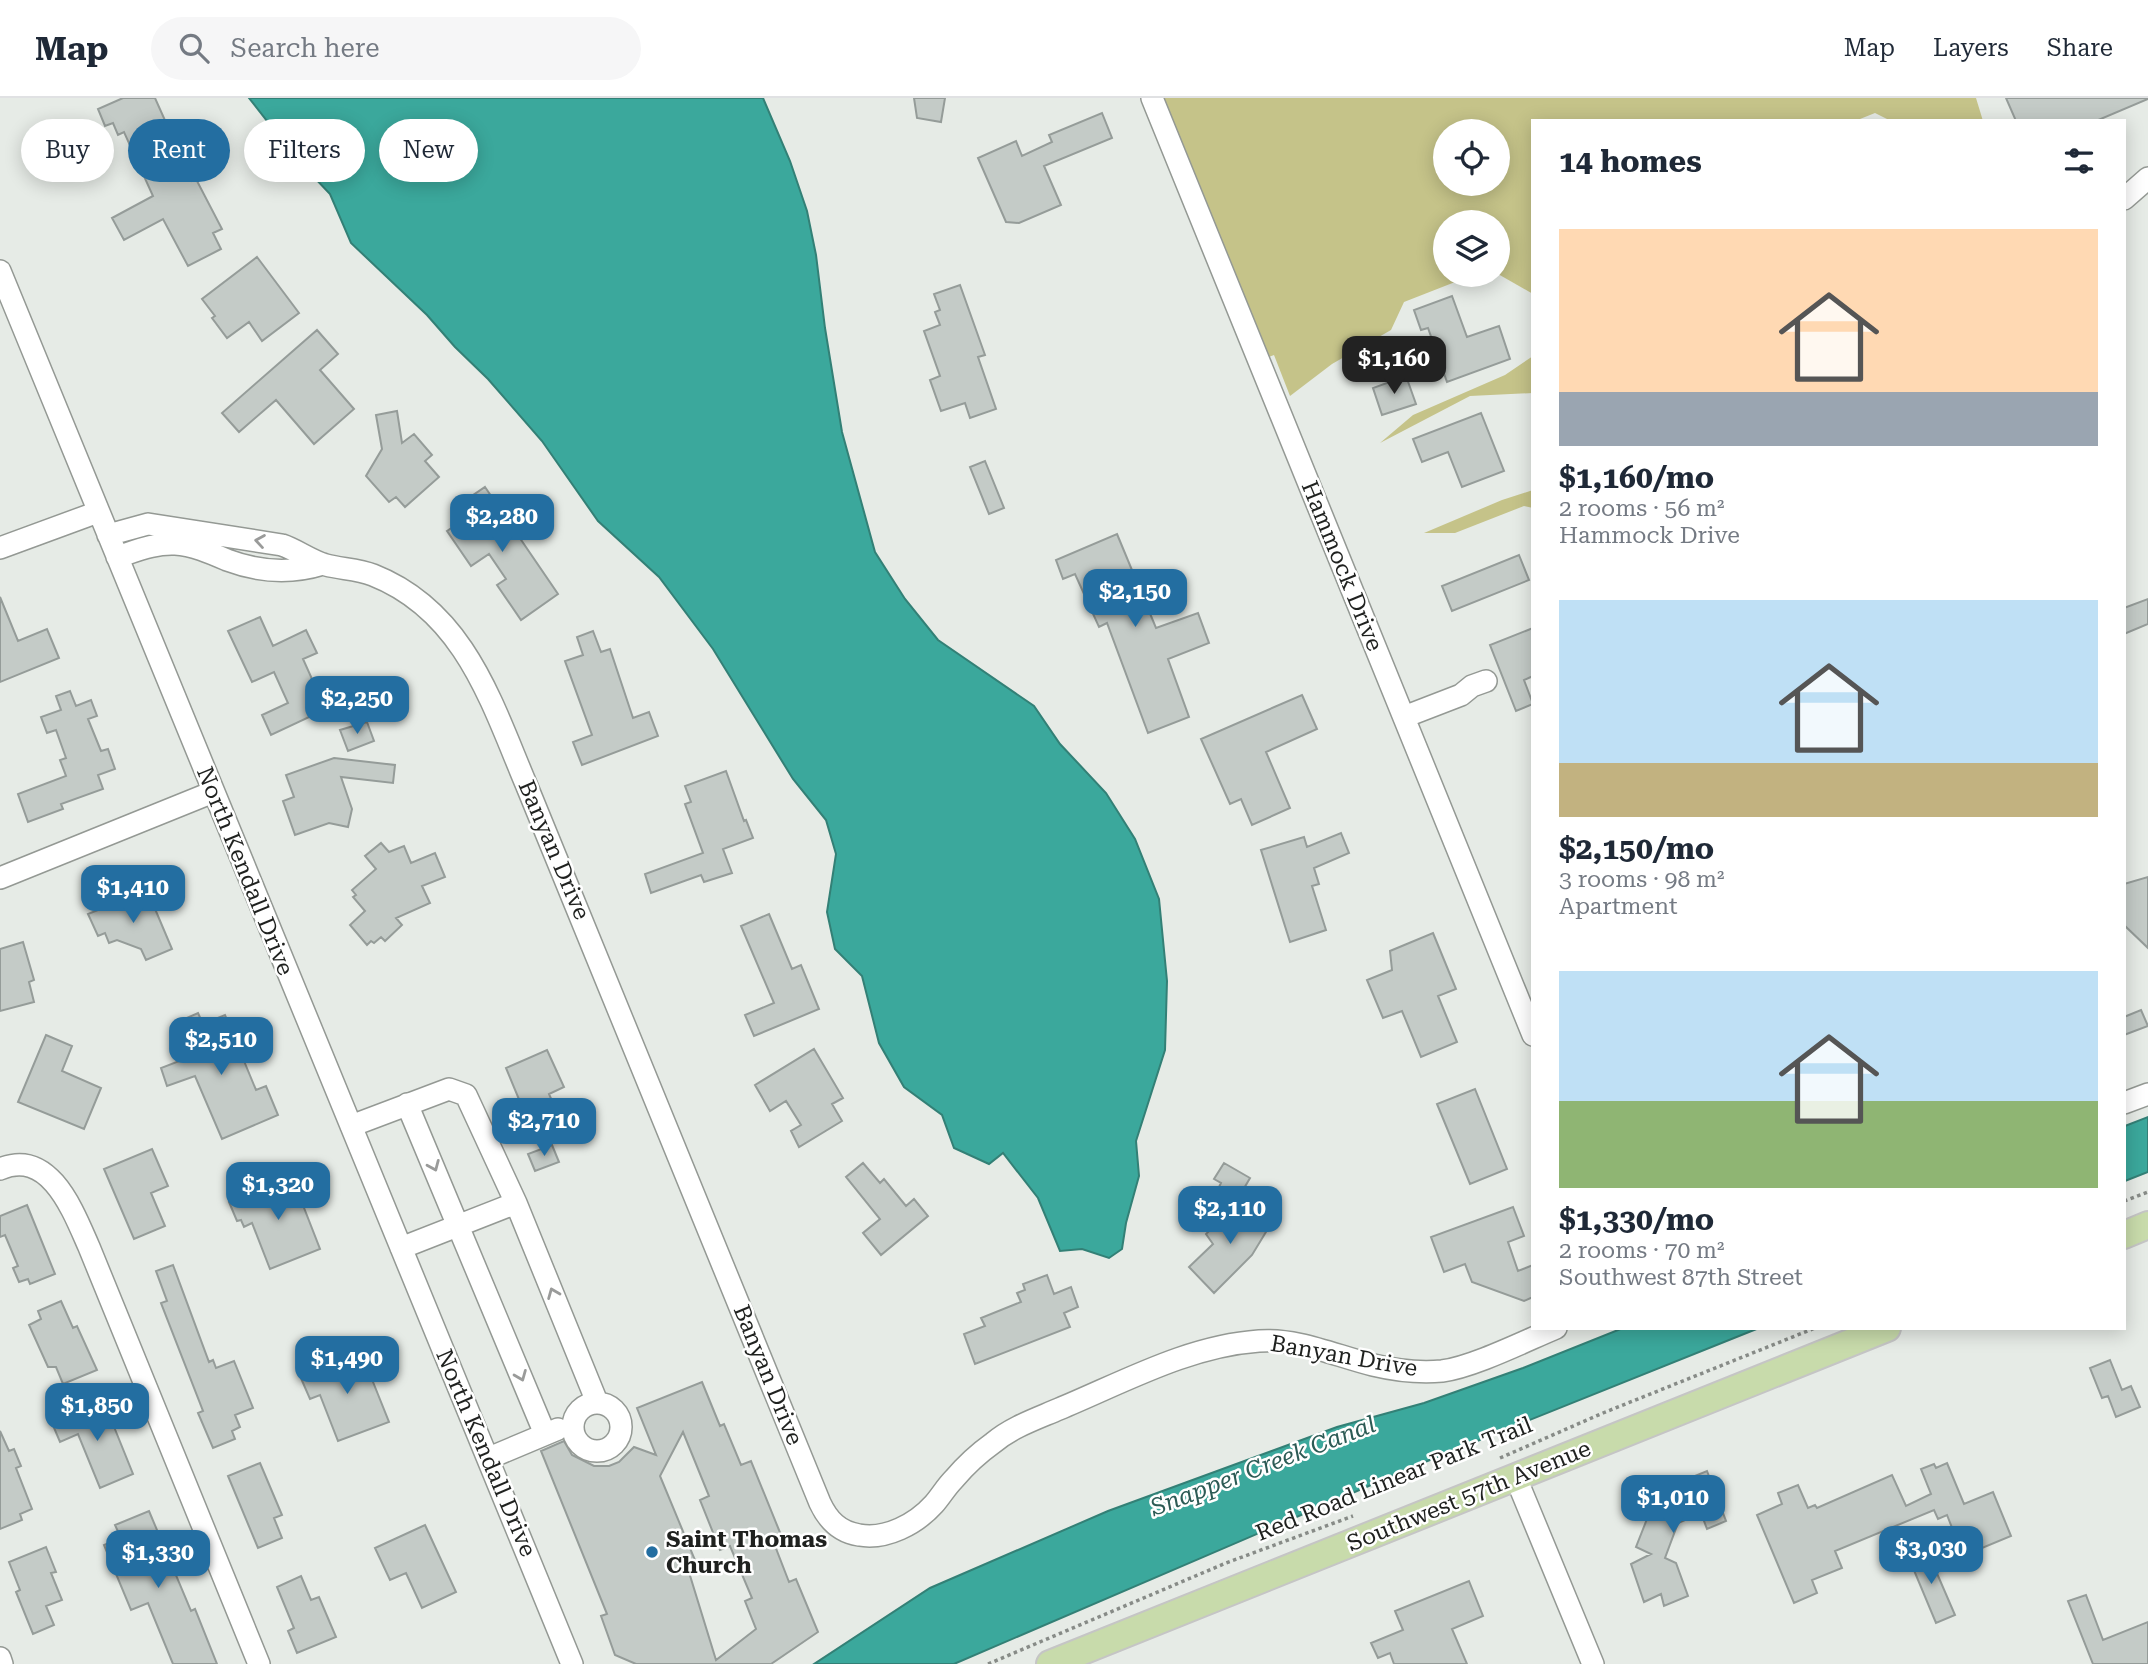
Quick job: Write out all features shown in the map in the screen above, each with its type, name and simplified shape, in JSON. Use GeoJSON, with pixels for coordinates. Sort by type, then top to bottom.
{"type":"FeatureCollection","features":[{"type":"Feature","properties":{"kind":"main road"},"geometry":{"type":"LineString","coordinates":[[2126,1234],[2148,1226]]}},
{"type":"Feature","properties":{"kind":"main road","name":"Southwest 57th Avenue"},"geometry":{"type":"LineString","coordinates":[[1050,1664],[1882,1330]]}},
{"type":"Feature","properties":{"kind":"street","name":"Hammock Drive"},"geometry":{"type":"LineString","coordinates":[[1152,98],[1531,1030]]}},
{"type":"Feature","properties":{"kind":"street"},"geometry":{"type":"LineString","coordinates":[[2126,197],[2148,178]]}},
{"type":"Feature","properties":{"kind":"street","name":"North Kendall Drive"},"geometry":{"type":"LineString","coordinates":[[0,271],[572,1664]]}},
{"type":"Feature","properties":{"kind":"street"},"geometry":{"type":"LineString","coordinates":[[0,548],[98,512]]}},
{"type":"Feature","properties":{"kind":"street","name":"Banyan Drive"},"geometry":{"type":"LineString","coordinates":[[108,535],[142,524],[153,524],[282,545],[323,565],[370,574],[407,594],[454,635],[480,677],[526,784],[820,1503],[827,1517],[844,1531],[855,1535],[874,1536],[902,1527],[933,1505],[960,1472],[992,1443],[1013,1429],[1201,1350],[1249,1342],[1276,1341],[1326,1351],[1373,1365],[1402,1370],[1442,1371],[1551,1330]]}},
{"type":"Feature","properties":{"kind":"street","name":"Banyan Drive"},"geometry":{"type":"LineString","coordinates":[[117,557],[150,546],[173,543],[237,563],[278,572],[323,565]]}},
{"type":"Feature","properties":{"kind":"street"},"geometry":{"type":"LineString","coordinates":[[1404,717],[1461,695],[1472,686],[1486,681]]}},
{"type":"Feature","properties":{"kind":"street"},"geometry":{"type":"LineString","coordinates":[[0,877],[213,792]]}},
{"type":"Feature","properties":{"kind":"street"},"geometry":{"type":"LineString","coordinates":[[351,1126],[449,1089],[466,1095],[516,1203],[597,1402]]}},
{"type":"Feature","properties":{"kind":"street"},"geometry":{"type":"LineString","coordinates":[[2126,1102],[2148,1094]]}},
{"type":"Feature","properties":{"kind":"street"},"geometry":{"type":"LineString","coordinates":[[407,1104],[545,1434]]}},
{"type":"Feature","properties":{"kind":"street"},"geometry":{"type":"LineString","coordinates":[[0,1169],[15,1164],[38,1168],[60,1190],[79,1225],[259,1664]]}},
{"type":"Feature","properties":{"kind":"street"},"geometry":{"type":"LineString","coordinates":[[401,1248],[516,1203]]}},
{"type":"Feature","properties":{"kind":"street"},"geometry":{"type":"LineString","coordinates":[[597,1402],[613,1407],[618,1414],[622,1430],[614,1445],[598,1451],[582,1446],[573,1432],[575,1416],[584,1406],[597,1402]]}},
{"type":"Feature","properties":{"kind":"street"},"geometry":{"type":"LineString","coordinates":[[489,1458],[573,1423]]}},
{"type":"Feature","properties":{"kind":"street"},"geometry":{"type":"LineString","coordinates":[[1516,1478],[1593,1664]]}},
{"type":"Feature","properties":{"kind":"street"},"geometry":{"type":"LineString","coordinates":[[0,1658],[2,1664]]}},
{"type":"Feature","properties":{"kind":"path"},"geometry":{"type":"LineString","coordinates":[[2126,1201],[2148,1192]]}},
{"type":"Feature","properties":{"kind":"path","name":"Red Road Linear Park Trail"},"geometry":{"type":"LineString","coordinates":[[1497,1459],[1603,1413],[1810,1330]]}},
{"type":"Feature","properties":{"kind":"path","name":"Red Road Linear Park Trail"},"geometry":{"type":"LineString","coordinates":[[988,1664],[1226,1563],[1362,1513]]}},
{"type":"Feature","properties":{"kind":"path"},"geometry":{"type":"LineString","coordinates":[[1006,1656],[1008,1663]]}},
{"type":"Feature","properties":{"kind":"shaded area"},"geometry":{"type":"Polygon","coordinates":[[[1162,98],[1976,98],[1982,119],[1887,119],[1875,113],[1860,119],[1531,119],[1531,293],[1510,281],[1510,210],[1433,210],[1433,287],[1442,287],[1404,302],[1391,330],[1332,364],[1290,396],[1274,355],[1264,359],[1162,98]]]}},
{"type":"Feature","properties":{"kind":"shaded area"},"geometry":{"type":"Polygon","coordinates":[[[1531,357],[1531,393],[1470,396],[1380,443],[1413,415],[1505,375],[1531,357]]]}},
{"type":"Feature","properties":{"kind":"shaded area"},"geometry":{"type":"Polygon","coordinates":[[[1531,491],[1531,508],[1524,506],[1455,533],[1424,533],[1531,491]]]}},
{"type":"Feature","properties":{"kind":"water"},"geometry":{"type":"Polygon","coordinates":[[[249,98],[763,98],[790,161],[807,211],[842,432],[875,552],[905,599],[938,640],[1034,706],[1060,744],[1106,793],[1135,839],[1159,899],[1167,981],[1165,1050],[1136,1141],[1139,1176],[1122,1249],[1109,1258],[1082,1249],[1060,1251],[1038,1198],[1003,1153],[989,1164],[954,1148],[942,1115],[904,1087],[879,1043],[862,976],[835,949],[827,912],[836,854],[826,820],[793,779],[713,649],[659,577],[598,521],[542,441],[488,379],[427,315],[351,243],[330,194],[319,182],[365,182],[365,119],[265,119],[249,98]]]}},
{"type":"Feature","properties":{"kind":"water"},"geometry":{"type":"Polygon","coordinates":[[[2148,1117],[2148,1172],[2126,1181],[2126,1126],[2148,1117]]]}},
{"type":"Feature","properties":{"kind":"water","name":"Snapper Creek Canal"},"geometry":{"type":"Polygon","coordinates":[[[1618,1330],[1754,1330],[1420,1464],[954,1664],[814,1664],[930,1588],[1108,1511],[1337,1427],[1424,1403],[1523,1368],[1618,1330]]]}},
{"type":"Feature","properties":{"kind":"building"},"geometry":{"type":"Polygon","coordinates":[[[123,98],[155,98],[164,119],[128,119],[128,141],[124,132],[118,135],[114,119],[102,119],[98,109],[123,98]]]}},
{"type":"Feature","properties":{"kind":"building"},"geometry":{"type":"Polygon","coordinates":[[[914,98],[945,98],[941,122],[917,118],[914,98]]]}},
{"type":"Feature","properties":{"kind":"building"},"geometry":{"type":"Polygon","coordinates":[[[2006,98],[2148,98],[2101,119],[2015,119],[2006,98]]]}},
{"type":"Feature","properties":{"kind":"building"},"geometry":{"type":"Polygon","coordinates":[[[1102,113],[1112,138],[1044,166],[1061,205],[1019,223],[1006,222],[978,158],[1016,141],[1022,156],[1052,142],[1049,135],[1102,113]]]}},
{"type":"Feature","properties":{"kind":"building"},"geometry":{"type":"Polygon","coordinates":[[[147,182],[198,182],[222,229],[213,233],[221,249],[188,266],[163,219],[124,240],[112,218],[153,196],[147,182]]]}},
{"type":"Feature","properties":{"kind":"building"},"geometry":{"type":"Polygon","coordinates":[[[257,257],[299,313],[262,341],[249,322],[227,338],[202,299],[257,257]]]}},
{"type":"Feature","properties":{"kind":"building"},"geometry":{"type":"Polygon","coordinates":[[[960,285],[985,355],[978,357],[996,409],[970,418],[965,403],[941,411],[930,380],[940,376],[924,331],[940,325],[935,312],[940,310],[934,294],[960,285]]]}},
{"type":"Feature","properties":{"kind":"building"},"geometry":{"type":"Polygon","coordinates":[[[1452,296],[1467,337],[1499,326],[1510,359],[1447,382],[1428,328],[1421,330],[1414,310],[1452,296]]]}},
{"type":"Feature","properties":{"kind":"building"},"geometry":{"type":"Polygon","coordinates":[[[317,330],[338,354],[320,370],[354,409],[314,444],[276,400],[239,432],[222,413],[317,330]]]}},
{"type":"Feature","properties":{"kind":"building"},"geometry":{"type":"Polygon","coordinates":[[[1406,376],[1416,404],[1382,415],[1373,388],[1406,376]]]}},
{"type":"Feature","properties":{"kind":"building"},"geometry":{"type":"Polygon","coordinates":[[[397,411],[402,443],[414,434],[432,455],[425,461],[439,477],[405,507],[396,497],[389,502],[366,476],[382,449],[376,415],[397,411]]]}},
{"type":"Feature","properties":{"kind":"building"},"geometry":{"type":"Polygon","coordinates":[[[1481,413],[1504,471],[1462,487],[1448,452],[1422,462],[1413,439],[1481,413]]]}},
{"type":"Feature","properties":{"kind":"building"},"geometry":{"type":"Polygon","coordinates":[[[985,461],[1004,508],[989,514],[970,467],[985,461]]]}},
{"type":"Feature","properties":{"kind":"building"},"geometry":{"type":"Polygon","coordinates":[[[485,487],[558,594],[521,620],[497,585],[506,579],[489,554],[471,566],[447,531],[468,517],[463,502],[485,487]]]}},
{"type":"Feature","properties":{"kind":"building"},"geometry":{"type":"Polygon","coordinates":[[[1117,534],[1156,628],[1198,613],[1209,643],[1168,659],[1189,717],[1148,733],[1107,623],[1099,627],[1075,574],[1063,579],[1056,560],[1117,534]]]}},
{"type":"Feature","properties":{"kind":"building"},"geometry":{"type":"Polygon","coordinates":[[[1519,555],[1529,580],[1452,611],[1442,586],[1519,555]]]}},
{"type":"Feature","properties":{"kind":"building"},"geometry":{"type":"Polygon","coordinates":[[[0,597],[18,641],[47,629],[59,658],[0,682],[0,597]]]}},
{"type":"Feature","properties":{"kind":"building"},"geometry":{"type":"Polygon","coordinates":[[[2148,599],[2148,624],[2126,633],[2126,607],[2148,599]]]}},
{"type":"Feature","properties":{"kind":"building"},"geometry":{"type":"Polygon","coordinates":[[[260,617],[273,646],[306,630],[317,653],[303,659],[316,688],[330,682],[339,703],[271,735],[262,715],[288,703],[274,672],[252,682],[228,631],[260,617]]]}},
{"type":"Feature","properties":{"kind":"building"},"geometry":{"type":"Polygon","coordinates":[[[1531,629],[1531,677],[1524,680],[1531,705],[1516,711],[1490,645],[1531,629]]]}},
{"type":"Feature","properties":{"kind":"building"},"geometry":{"type":"Polygon","coordinates":[[[593,631],[601,652],[610,649],[633,718],[649,712],[658,736],[582,765],[573,742],[592,735],[565,661],[583,655],[577,637],[593,631]]]}},
{"type":"Feature","properties":{"kind":"building"},"geometry":{"type":"Polygon","coordinates":[[[70,691],[76,706],[91,700],[97,716],[88,719],[101,751],[108,749],[115,769],[98,775],[103,789],[61,804],[63,809],[28,822],[18,794],[66,776],[60,760],[66,758],[56,730],[47,733],[41,717],[61,710],[56,696],[70,691]]]}},
{"type":"Feature","properties":{"kind":"building"},"geometry":{"type":"Polygon","coordinates":[[[1302,695],[1317,729],[1266,752],[1290,808],[1252,825],[1241,799],[1230,804],[1201,739],[1302,695]]]}},
{"type":"Feature","properties":{"kind":"building"},"geometry":{"type":"Polygon","coordinates":[[[367,722],[374,741],[348,751],[340,730],[367,722]]]}},
{"type":"Feature","properties":{"kind":"building"},"geometry":{"type":"Polygon","coordinates":[[[334,758],[395,765],[393,783],[341,777],[352,809],[348,827],[329,823],[295,835],[283,801],[294,797],[286,775],[334,758]]]}},
{"type":"Feature","properties":{"kind":"building"},"geometry":{"type":"Polygon","coordinates":[[[726,771],[753,838],[723,849],[732,873],[704,882],[701,875],[651,893],[645,874],[703,853],[685,804],[691,802],[685,786],[726,771]]]}},
{"type":"Feature","properties":{"kind":"building"},"geometry":{"type":"Polygon","coordinates":[[[1341,833],[1349,853],[1314,868],[1319,884],[1312,886],[1326,930],[1290,942],[1261,850],[1304,837],[1307,847],[1341,833]]]}},
{"type":"Feature","properties":{"kind":"building"},"geometry":{"type":"Polygon","coordinates":[[[381,843],[389,852],[404,846],[411,863],[435,853],[445,877],[422,886],[430,903],[396,918],[402,925],[385,941],[381,937],[367,945],[350,925],[365,911],[353,897],[356,895],[352,890],[376,869],[365,856],[381,843]]]}},
{"type":"Feature","properties":{"kind":"building"},"geometry":{"type":"Polygon","coordinates":[[[2148,877],[2148,948],[2126,927],[2126,883],[2148,877]]]}},
{"type":"Feature","properties":{"kind":"building"},"geometry":{"type":"Polygon","coordinates":[[[147,890],[172,949],[146,960],[141,949],[117,940],[109,943],[105,933],[98,936],[88,914],[147,890]]]}},
{"type":"Feature","properties":{"kind":"building"},"geometry":{"type":"Polygon","coordinates":[[[769,914],[792,969],[801,965],[819,1009],[754,1036],[745,1015],[774,1003],[741,926],[769,914]]]}},
{"type":"Feature","properties":{"kind":"building"},"geometry":{"type":"Polygon","coordinates":[[[1433,933],[1456,989],[1438,996],[1457,1042],[1421,1057],[1402,1011],[1383,1018],[1367,980],[1392,970],[1390,951],[1433,933]]]}},
{"type":"Feature","properties":{"kind":"building"},"geometry":{"type":"Polygon","coordinates":[[[23,942],[34,980],[29,982],[34,1002],[0,1011],[0,949],[23,942]]]}},
{"type":"Feature","properties":{"kind":"building"},"geometry":{"type":"Polygon","coordinates":[[[2141,1010],[2148,1026],[2126,1034],[2126,1016],[2141,1010]]]}},
{"type":"Feature","properties":{"kind":"building"},"geometry":{"type":"Polygon","coordinates":[[[198,1013],[203,1024],[225,1015],[256,1090],[266,1086],[278,1115],[222,1139],[195,1076],[167,1086],[161,1068],[195,1055],[180,1021],[198,1013]]]}},
{"type":"Feature","properties":{"kind":"building"},"geometry":{"type":"Polygon","coordinates":[[[46,1035],[72,1046],[62,1071],[101,1088],[84,1129],[18,1102],[46,1035]]]}},
{"type":"Feature","properties":{"kind":"building"},"geometry":{"type":"Polygon","coordinates":[[[814,1049],[843,1098],[832,1104],[842,1121],[799,1147],[791,1131],[801,1125],[786,1101],[770,1111],[755,1085],[814,1049]]]}},
{"type":"Feature","properties":{"kind":"building"},"geometry":{"type":"Polygon","coordinates":[[[547,1050],[564,1087],[549,1094],[562,1124],[541,1134],[529,1107],[523,1109],[506,1068],[547,1050]]]}},
{"type":"Feature","properties":{"kind":"building"},"geometry":{"type":"Polygon","coordinates":[[[1475,1089],[1507,1169],[1470,1184],[1437,1104],[1475,1089]]]}},
{"type":"Feature","properties":{"kind":"building"},"geometry":{"type":"Polygon","coordinates":[[[552,1145],[559,1162],[535,1171],[528,1154],[552,1145]]]}},
{"type":"Feature","properties":{"kind":"building"},"geometry":{"type":"Polygon","coordinates":[[[152,1149],[168,1186],[151,1193],[165,1226],[134,1239],[104,1169],[152,1149]]]}},
{"type":"Feature","properties":{"kind":"building"},"geometry":{"type":"Polygon","coordinates":[[[863,1163],[880,1183],[884,1179],[906,1206],[914,1199],[928,1216],[881,1255],[863,1233],[880,1219],[846,1177],[863,1163]]]}},
{"type":"Feature","properties":{"kind":"building"},"geometry":{"type":"Polygon","coordinates":[[[1224,1163],[1250,1178],[1236,1202],[1217,1191],[1221,1183],[1214,1179],[1224,1163]]]}},
{"type":"Feature","properties":{"kind":"building"},"geometry":{"type":"Polygon","coordinates":[[[292,1177],[320,1249],[270,1269],[252,1223],[244,1227],[241,1220],[237,1221],[229,1202],[292,1177]]]}},
{"type":"Feature","properties":{"kind":"building"},"geometry":{"type":"Polygon","coordinates":[[[1238,1202],[1272,1222],[1252,1255],[1214,1293],[1189,1267],[1213,1244],[1206,1234],[1238,1202]]]}},
{"type":"Feature","properties":{"kind":"building"},"geometry":{"type":"Polygon","coordinates":[[[27,1205],[55,1274],[30,1284],[28,1279],[19,1282],[13,1268],[18,1266],[5,1235],[0,1237],[0,1216],[27,1205]]]}},
{"type":"Feature","properties":{"kind":"building"},"geometry":{"type":"Polygon","coordinates":[[[1513,1207],[1524,1236],[1508,1242],[1518,1271],[1531,1266],[1531,1298],[1524,1301],[1472,1282],[1465,1264],[1444,1272],[1431,1237],[1513,1207]]]}},
{"type":"Feature","properties":{"kind":"building"},"geometry":{"type":"Polygon","coordinates":[[[173,1265],[209,1362],[213,1360],[216,1368],[234,1361],[253,1408],[235,1415],[240,1427],[232,1431],[235,1439],[213,1448],[198,1413],[203,1411],[161,1303],[167,1301],[156,1271],[173,1265]]]}},
{"type":"Feature","properties":{"kind":"building"},"geometry":{"type":"Polygon","coordinates":[[[1047,1275],[1054,1294],[1071,1287],[1078,1307],[1064,1313],[1070,1327],[975,1364],[964,1334],[985,1326],[981,1318],[1021,1302],[1017,1293],[1025,1290],[1023,1284],[1047,1275]]]}},
{"type":"Feature","properties":{"kind":"building"},"geometry":{"type":"Polygon","coordinates":[[[61,1301],[73,1328],[77,1326],[97,1370],[63,1384],[56,1367],[48,1367],[29,1325],[41,1319],[38,1311],[61,1301]]]}},
{"type":"Feature","properties":{"kind":"building"},"geometry":{"type":"Polygon","coordinates":[[[361,1352],[389,1422],[338,1441],[320,1395],[310,1399],[300,1376],[361,1352]]]}},
{"type":"Feature","properties":{"kind":"building"},"geometry":{"type":"Polygon","coordinates":[[[2110,1360],[2122,1390],[2131,1386],[2140,1407],[2116,1417],[2108,1396],[2102,1398],[2090,1368],[2110,1360]]]}},
{"type":"Feature","properties":{"kind":"building"},"geometry":{"type":"Polygon","coordinates":[[[702,1382],[720,1426],[724,1424],[741,1465],[751,1461],[781,1535],[772,1538],[789,1582],[796,1579],[818,1632],[771,1664],[636,1664],[615,1655],[601,1616],[607,1614],[541,1451],[564,1441],[572,1455],[594,1466],[609,1466],[619,1462],[634,1447],[656,1455],[637,1408],[702,1382]],[[683,1432],[660,1476],[697,1565],[688,1569],[716,1660],[756,1629],[745,1601],[752,1598],[730,1546],[720,1550],[700,1500],[709,1496],[683,1432]]]}},
{"type":"Feature","properties":{"kind":"building"},"geometry":{"type":"Polygon","coordinates":[[[104,1402],[133,1474],[100,1488],[78,1434],[60,1442],[52,1423],[104,1402]]]}},
{"type":"Feature","properties":{"kind":"building"},"geometry":{"type":"Polygon","coordinates":[[[0,1431],[9,1451],[14,1449],[21,1466],[16,1468],[32,1509],[20,1514],[22,1520],[0,1529],[0,1431]]]}},
{"type":"Feature","properties":{"kind":"building"},"geometry":{"type":"Polygon","coordinates":[[[260,1463],[282,1515],[274,1518],[282,1538],[258,1548],[228,1476],[260,1463]]]}},
{"type":"Feature","properties":{"kind":"building"},"geometry":{"type":"Polygon","coordinates":[[[1947,1463],[1964,1504],[1993,1492],[2011,1536],[1977,1550],[1980,1557],[1966,1563],[1947,1515],[1938,1519],[1934,1510],[1835,1551],[1842,1568],[1812,1580],[1817,1593],[1794,1603],[1757,1515],[1782,1504],[1778,1493],[1798,1485],[1808,1508],[1815,1505],[1817,1508],[1892,1475],[1906,1506],[1931,1494],[1921,1469],[1934,1464],[1936,1468],[1947,1463]]]}},
{"type":"Feature","properties":{"kind":"building"},"geometry":{"type":"Polygon","coordinates":[[[1707,1471],[1726,1521],[1707,1529],[1701,1513],[1678,1523],[1665,1558],[1676,1563],[1688,1596],[1664,1606],[1661,1594],[1644,1602],[1631,1564],[1651,1554],[1636,1547],[1658,1491],[1707,1471]]]}},
{"type":"Feature","properties":{"kind":"building"},"geometry":{"type":"Polygon","coordinates":[[[149,1511],[191,1611],[195,1609],[217,1664],[173,1664],[148,1603],[131,1610],[104,1545],[121,1538],[115,1525],[149,1511]]]}},
{"type":"Feature","properties":{"kind":"building"},"geometry":{"type":"Polygon","coordinates":[[[425,1525],[456,1592],[422,1608],[406,1573],[390,1580],[375,1548],[425,1525]]]}},
{"type":"Feature","properties":{"kind":"building"},"geometry":{"type":"Polygon","coordinates":[[[46,1547],[56,1572],[51,1573],[62,1600],[46,1606],[54,1625],[33,1634],[16,1592],[20,1590],[9,1562],[46,1547]]]}},
{"type":"Feature","properties":{"kind":"building"},"geometry":{"type":"Polygon","coordinates":[[[1926,1548],[1955,1615],[1936,1623],[1908,1556],[1926,1548]]]}},
{"type":"Feature","properties":{"kind":"building"},"geometry":{"type":"Polygon","coordinates":[[[301,1576],[311,1600],[319,1597],[336,1637],[297,1653],[288,1631],[294,1628],[277,1587],[301,1576]]]}},
{"type":"Feature","properties":{"kind":"building"},"geometry":{"type":"Polygon","coordinates":[[[1469,1581],[1483,1616],[1452,1629],[1467,1664],[1394,1664],[1390,1653],[1378,1658],[1371,1643],[1403,1630],[1395,1611],[1469,1581]]]}},
{"type":"Feature","properties":{"kind":"building"},"geometry":{"type":"Polygon","coordinates":[[[2086,1595],[2103,1640],[2148,1622],[2148,1664],[2093,1664],[2068,1601],[2086,1595]]]}},
{"type":"Feature","properties":{"kind":"place","name":"Saint Thomas Church"},"geometry":{"type":"Point","coordinates":[652,1552]}}]}
